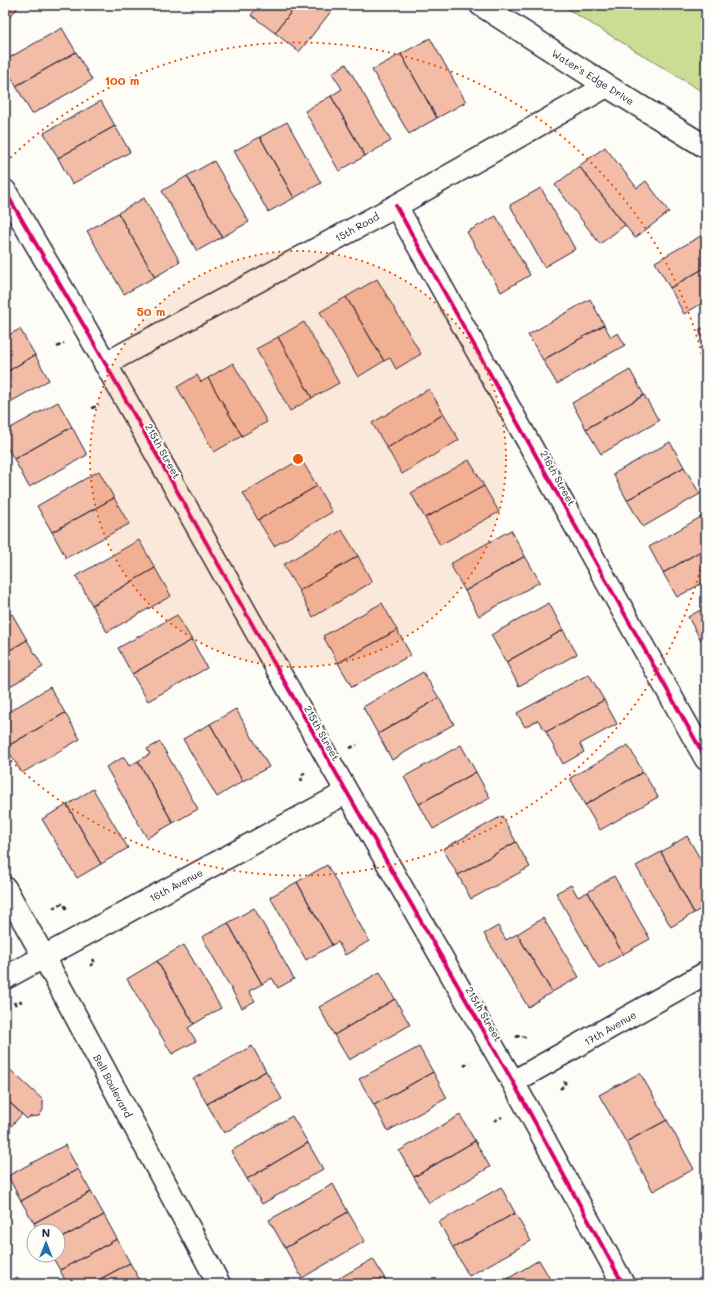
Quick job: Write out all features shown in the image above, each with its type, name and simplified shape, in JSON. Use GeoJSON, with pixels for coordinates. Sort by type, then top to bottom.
{"type":"FeatureCollection","features":[{"type":"Feature","properties":{"kind":"street","name":"Water's Edge Drive"},"geometry":{"type":"LineString","coordinates":[[481,5],[607,86],[706,147]]}},
{"type":"Feature","properties":{"kind":"street","name":"15th Road"},"geometry":{"type":"LineString","coordinates":[[105,364],[396,206],[607,86]]}},
{"type":"Feature","properties":{"kind":"street","name":"215th Street"},"geometry":{"type":"LineString","coordinates":[[5,191],[514,1082],[623,1284]]}},
{"type":"Feature","properties":{"kind":"street","name":"216th Street"},"geometry":{"type":"LineString","coordinates":[[396,206],[706,759]]}},
{"type":"Feature","properties":{"kind":"street","name":"16th Avenue"},"geometry":{"type":"LineString","coordinates":[[5,978],[347,792]]}},
{"type":"Feature","properties":{"kind":"street","name":"Bell Boulevard"},"geometry":{"type":"LineString","coordinates":[[5,888],[44,957],[219,1284]]}},
{"type":"Feature","properties":{"kind":"street","name":"17th Avenue"},"geometry":{"type":"LineString","coordinates":[[514,1082],[706,972]]}},
{"type":"Feature","properties":{"kind":"path"},"geometry":{"type":"LineString","coordinates":[[57,347],[64,342]]}},
{"type":"Feature","properties":{"kind":"path"},"geometry":{"type":"LineString","coordinates":[[92,408],[99,405]]}},
{"type":"Feature","properties":{"kind":"path"},"geometry":{"type":"LineString","coordinates":[[350,748],[357,745]]}},
{"type":"Feature","properties":{"kind":"path"},"geometry":{"type":"LineString","coordinates":[[302,782],[301,777],[304,772]]}},
{"type":"Feature","properties":{"kind":"path"},"geometry":{"type":"LineString","coordinates":[[53,908],[64,903],[68,911]]}},
{"type":"Feature","properties":{"kind":"path"},"geometry":{"type":"LineString","coordinates":[[516,1037],[521,1036],[528,1039]]}},
{"type":"Feature","properties":{"kind":"path"},"geometry":{"type":"LineString","coordinates":[[464,1066],[470,1062]]}},
{"type":"Feature","properties":{"kind":"path"},"geometry":{"type":"LineString","coordinates":[[494,1121],[503,1116]]}},
{"type":"Feature","properties":{"kind":"green space"},"geometry":{"type":"Polygon","coordinates":[[[561,5],[706,5],[706,94],[561,5]]]}},
{"type":"Feature","properties":{"kind":"building"},"geometry":{"type":"Polygon","coordinates":[[[5,5],[20,5],[5,22],[5,5]]]}},
{"type":"Feature","properties":{"kind":"building"},"geometry":{"type":"Polygon","coordinates":[[[259,5],[296,5],[275,33],[251,15],[259,5]]]}},
{"type":"Feature","properties":{"kind":"building"},"geometry":{"type":"Polygon","coordinates":[[[296,5],[336,5],[299,52],[275,33],[296,5]]]}},
{"type":"Feature","properties":{"kind":"building"},"geometry":{"type":"Polygon","coordinates":[[[62,28],[76,52],[16,86],[5,66],[5,60],[62,28]]]}},
{"type":"Feature","properties":{"kind":"building"},"geometry":{"type":"Polygon","coordinates":[[[430,38],[466,102],[437,118],[401,54],[430,38]]]}},
{"type":"Feature","properties":{"kind":"building"},"geometry":{"type":"Polygon","coordinates":[[[76,52],[92,80],[32,114],[16,86],[76,52]]]}},
{"type":"Feature","properties":{"kind":"building"},"geometry":{"type":"Polygon","coordinates":[[[401,54],[437,118],[409,134],[372,70],[401,54]]]}},
{"type":"Feature","properties":{"kind":"building"},"geometry":{"type":"Polygon","coordinates":[[[346,64],[391,141],[365,156],[331,96],[342,89],[332,73],[346,64]]]}},
{"type":"Feature","properties":{"kind":"building"},"geometry":{"type":"Polygon","coordinates":[[[331,96],[365,156],[339,171],[305,111],[331,96]]]}},
{"type":"Feature","properties":{"kind":"building"},"geometry":{"type":"Polygon","coordinates":[[[101,101],[115,126],[58,158],[44,133],[101,101]]]}},
{"type":"Feature","properties":{"kind":"building"},"geometry":{"type":"Polygon","coordinates":[[[287,122],[321,183],[294,198],[260,137],[287,122]]]}},
{"type":"Feature","properties":{"kind":"building"},"geometry":{"type":"Polygon","coordinates":[[[115,126],[130,152],[72,184],[58,158],[115,126]]]}},
{"type":"Feature","properties":{"kind":"building"},"geometry":{"type":"Polygon","coordinates":[[[260,137],[294,198],[268,212],[234,151],[260,137]]]}},
{"type":"Feature","properties":{"kind":"building"},"geometry":{"type":"Polygon","coordinates":[[[605,147],[637,188],[646,181],[669,212],[635,238],[579,166],[605,147]]]}},
{"type":"Feature","properties":{"kind":"building"},"geometry":{"type":"Polygon","coordinates":[[[214,161],[249,222],[222,237],[187,176],[214,161]]]}},
{"type":"Feature","properties":{"kind":"building"},"geometry":{"type":"Polygon","coordinates":[[[579,166],[625,225],[600,244],[555,185],[579,166]]]}},
{"type":"Feature","properties":{"kind":"building"},"geometry":{"type":"Polygon","coordinates":[[[187,176],[222,237],[197,251],[162,191],[187,176]]]}},
{"type":"Feature","properties":{"kind":"building"},"geometry":{"type":"Polygon","coordinates":[[[541,188],[575,249],[544,267],[510,205],[541,188]]]}},
{"type":"Feature","properties":{"kind":"building"},"geometry":{"type":"Polygon","coordinates":[[[144,198],[180,262],[155,277],[118,213],[144,198]]]}},
{"type":"Feature","properties":{"kind":"building"},"geometry":{"type":"Polygon","coordinates":[[[118,213],[155,277],[124,294],[87,231],[118,213]]]}},
{"type":"Feature","properties":{"kind":"building"},"geometry":{"type":"Polygon","coordinates":[[[496,216],[530,275],[501,292],[467,232],[496,216]]]}},
{"type":"Feature","properties":{"kind":"building"},"geometry":{"type":"Polygon","coordinates":[[[706,233],[706,267],[670,288],[655,262],[706,233]]]}},
{"type":"Feature","properties":{"kind":"building"},"geometry":{"type":"Polygon","coordinates":[[[706,267],[706,301],[684,314],[670,288],[706,267]]]}},
{"type":"Feature","properties":{"kind":"building"},"geometry":{"type":"Polygon","coordinates":[[[377,279],[421,354],[396,369],[390,358],[384,361],[346,297],[377,279]]]}},
{"type":"Feature","properties":{"kind":"building"},"geometry":{"type":"Polygon","coordinates":[[[346,297],[384,361],[358,377],[320,312],[346,297]]]}},
{"type":"Feature","properties":{"kind":"building"},"geometry":{"type":"Polygon","coordinates":[[[590,299],[604,325],[543,360],[528,335],[590,299]]]}},
{"type":"Feature","properties":{"kind":"building"},"geometry":{"type":"Polygon","coordinates":[[[304,322],[339,383],[312,398],[278,337],[304,322]]]}},
{"type":"Feature","properties":{"kind":"building"},"geometry":{"type":"Polygon","coordinates":[[[604,325],[611,337],[618,333],[625,345],[557,384],[543,360],[604,325]]]}},
{"type":"Feature","properties":{"kind":"building"},"geometry":{"type":"Polygon","coordinates":[[[706,326],[706,344],[699,330],[706,326]]]}},
{"type":"Feature","properties":{"kind":"building"},"geometry":{"type":"Polygon","coordinates":[[[20,329],[35,355],[5,373],[5,337],[20,329]]]}},
{"type":"Feature","properties":{"kind":"building"},"geometry":{"type":"Polygon","coordinates":[[[278,337],[312,398],[290,411],[256,349],[278,337]]]}},
{"type":"Feature","properties":{"kind":"building"},"geometry":{"type":"Polygon","coordinates":[[[35,355],[49,380],[5,405],[5,373],[35,355]]]}},
{"type":"Feature","properties":{"kind":"building"},"geometry":{"type":"Polygon","coordinates":[[[233,363],[267,422],[242,436],[208,378],[233,363]]]}},
{"type":"Feature","properties":{"kind":"building"},"geometry":{"type":"Polygon","coordinates":[[[630,370],[644,395],[586,429],[572,403],[630,370]]]}},
{"type":"Feature","properties":{"kind":"building"},"geometry":{"type":"Polygon","coordinates":[[[197,375],[201,382],[208,378],[242,436],[214,452],[177,387],[197,375]]]}},
{"type":"Feature","properties":{"kind":"building"},"geometry":{"type":"Polygon","coordinates":[[[429,389],[444,414],[387,448],[372,423],[429,389]]]}},
{"type":"Feature","properties":{"kind":"building"},"geometry":{"type":"Polygon","coordinates":[[[644,395],[659,421],[601,454],[586,429],[644,395]]]}},
{"type":"Feature","properties":{"kind":"building"},"geometry":{"type":"Polygon","coordinates":[[[58,402],[72,427],[14,459],[5,444],[5,431],[58,402]]]}},
{"type":"Feature","properties":{"kind":"building"},"geometry":{"type":"Polygon","coordinates":[[[444,414],[459,440],[402,474],[387,448],[444,414]]]}},
{"type":"Feature","properties":{"kind":"building"},"geometry":{"type":"Polygon","coordinates":[[[72,427],[87,455],[29,487],[14,459],[72,427]]]}},
{"type":"Feature","properties":{"kind":"building"},"geometry":{"type":"Polygon","coordinates":[[[670,442],[684,467],[627,500],[613,474],[670,442]]]}},
{"type":"Feature","properties":{"kind":"building"},"geometry":{"type":"Polygon","coordinates":[[[301,459],[317,486],[258,520],[243,493],[301,459]]]}},
{"type":"Feature","properties":{"kind":"building"},"geometry":{"type":"Polygon","coordinates":[[[469,460],[484,486],[425,518],[411,493],[469,460]]]}},
{"type":"Feature","properties":{"kind":"building"},"geometry":{"type":"Polygon","coordinates":[[[684,467],[700,494],[643,527],[627,500],[684,467]]]}},
{"type":"Feature","properties":{"kind":"building"},"geometry":{"type":"Polygon","coordinates":[[[99,471],[114,498],[52,532],[37,506],[99,471]]]}},
{"type":"Feature","properties":{"kind":"building"},"geometry":{"type":"Polygon","coordinates":[[[317,486],[332,512],[274,546],[258,520],[317,486]]]}},
{"type":"Feature","properties":{"kind":"building"},"geometry":{"type":"Polygon","coordinates":[[[484,486],[499,512],[440,545],[425,518],[484,486]]]}},
{"type":"Feature","properties":{"kind":"building"},"geometry":{"type":"Polygon","coordinates":[[[114,498],[129,524],[66,558],[52,532],[114,498]]]}},
{"type":"Feature","properties":{"kind":"building"},"geometry":{"type":"Polygon","coordinates":[[[706,514],[706,548],[663,573],[649,547],[706,514]]]}},
{"type":"Feature","properties":{"kind":"building"},"geometry":{"type":"Polygon","coordinates":[[[342,530],[358,556],[299,591],[283,565],[342,530]]]}},
{"type":"Feature","properties":{"kind":"building"},"geometry":{"type":"Polygon","coordinates":[[[511,530],[525,556],[465,591],[450,564],[511,530]]]}},
{"type":"Feature","properties":{"kind":"building"},"geometry":{"type":"Polygon","coordinates":[[[139,540],[155,568],[92,605],[76,576],[139,540]]]}},
{"type":"Feature","properties":{"kind":"building"},"geometry":{"type":"Polygon","coordinates":[[[706,548],[706,581],[677,597],[663,573],[706,548]]]}},
{"type":"Feature","properties":{"kind":"building"},"geometry":{"type":"Polygon","coordinates":[[[358,556],[372,582],[313,617],[299,591],[358,556]]]}},
{"type":"Feature","properties":{"kind":"building"},"geometry":{"type":"Polygon","coordinates":[[[525,556],[540,582],[479,616],[465,591],[525,556]]]}},
{"type":"Feature","properties":{"kind":"building"},"geometry":{"type":"Polygon","coordinates":[[[155,568],[171,596],[107,632],[92,605],[155,568]]]}},
{"type":"Feature","properties":{"kind":"building"},"geometry":{"type":"Polygon","coordinates":[[[382,603],[397,630],[338,663],[323,636],[382,603]]]}},
{"type":"Feature","properties":{"kind":"building"},"geometry":{"type":"Polygon","coordinates":[[[549,603],[563,630],[506,662],[491,635],[549,603]]]}},
{"type":"Feature","properties":{"kind":"building"},"geometry":{"type":"Polygon","coordinates":[[[706,607],[706,642],[703,644],[688,617],[706,607]]]}},
{"type":"Feature","properties":{"kind":"building"},"geometry":{"type":"Polygon","coordinates":[[[12,614],[27,640],[5,653],[5,618],[12,614]]]}},
{"type":"Feature","properties":{"kind":"building"},"geometry":{"type":"Polygon","coordinates":[[[177,615],[192,640],[132,674],[118,648],[177,615]]]}},
{"type":"Feature","properties":{"kind":"building"},"geometry":{"type":"Polygon","coordinates":[[[397,630],[411,655],[352,687],[338,663],[397,630]]]}},
{"type":"Feature","properties":{"kind":"building"},"geometry":{"type":"Polygon","coordinates":[[[563,630],[577,654],[519,686],[506,662],[563,630]]]}},
{"type":"Feature","properties":{"kind":"building"},"geometry":{"type":"Polygon","coordinates":[[[27,640],[43,667],[5,689],[5,653],[27,640]]]}},
{"type":"Feature","properties":{"kind":"building"},"geometry":{"type":"Polygon","coordinates":[[[192,640],[207,668],[148,701],[132,674],[192,640]]]}},
{"type":"Feature","properties":{"kind":"building"},"geometry":{"type":"Polygon","coordinates":[[[423,672],[439,698],[378,734],[363,707],[423,672]]]}},
{"type":"Feature","properties":{"kind":"building"},"geometry":{"type":"Polygon","coordinates":[[[589,674],[604,700],[546,732],[538,720],[525,727],[517,713],[589,674]]]}},
{"type":"Feature","properties":{"kind":"building"},"geometry":{"type":"Polygon","coordinates":[[[50,687],[65,713],[6,747],[5,714],[50,687]]]}},
{"type":"Feature","properties":{"kind":"building"},"geometry":{"type":"Polygon","coordinates":[[[439,698],[454,724],[392,760],[378,734],[439,698]]]}},
{"type":"Feature","properties":{"kind":"building"},"geometry":{"type":"Polygon","coordinates":[[[604,700],[617,724],[580,744],[584,752],[563,764],[546,732],[604,700]]]}},
{"type":"Feature","properties":{"kind":"building"},"geometry":{"type":"Polygon","coordinates":[[[236,709],[269,767],[243,781],[210,724],[236,709]]]}},
{"type":"Feature","properties":{"kind":"building"},"geometry":{"type":"Polygon","coordinates":[[[65,713],[80,739],[22,773],[6,747],[65,713]]]}},
{"type":"Feature","properties":{"kind":"building"},"geometry":{"type":"Polygon","coordinates":[[[210,724],[243,781],[217,797],[183,739],[210,724]]]}},
{"type":"Feature","properties":{"kind":"building"},"geometry":{"type":"Polygon","coordinates":[[[160,742],[198,809],[173,823],[138,761],[150,754],[147,749],[160,742]]]}},
{"type":"Feature","properties":{"kind":"building"},"geometry":{"type":"Polygon","coordinates":[[[461,745],[476,772],[419,804],[404,777],[461,745]]]}},
{"type":"Feature","properties":{"kind":"building"},"geometry":{"type":"Polygon","coordinates":[[[628,745],[643,772],[585,805],[570,778],[628,745]]]}},
{"type":"Feature","properties":{"kind":"building"},"geometry":{"type":"Polygon","coordinates":[[[124,757],[129,766],[138,761],[173,823],[147,838],[106,767],[124,757]]]}},
{"type":"Feature","properties":{"kind":"building"},"geometry":{"type":"Polygon","coordinates":[[[476,772],[490,798],[433,829],[419,804],[476,772]]]}},
{"type":"Feature","properties":{"kind":"building"},"geometry":{"type":"Polygon","coordinates":[[[643,772],[658,797],[600,830],[585,805],[643,772]]]}},
{"type":"Feature","properties":{"kind":"building"},"geometry":{"type":"Polygon","coordinates":[[[93,789],[128,848],[101,864],[67,805],[93,789]]]}},
{"type":"Feature","properties":{"kind":"building"},"geometry":{"type":"Polygon","coordinates":[[[67,805],[101,864],[77,878],[42,819],[67,805]]]}},
{"type":"Feature","properties":{"kind":"building"},"geometry":{"type":"Polygon","coordinates":[[[502,816],[516,842],[458,875],[443,849],[502,816]]]}},
{"type":"Feature","properties":{"kind":"building"},"geometry":{"type":"Polygon","coordinates":[[[687,836],[706,869],[706,906],[694,913],[661,852],[687,836]]]}},
{"type":"Feature","properties":{"kind":"building"},"geometry":{"type":"Polygon","coordinates":[[[516,842],[530,867],[471,899],[458,875],[516,842]]]}},
{"type":"Feature","properties":{"kind":"building"},"geometry":{"type":"Polygon","coordinates":[[[661,852],[694,913],[671,927],[636,866],[661,852]]]}},
{"type":"Feature","properties":{"kind":"building"},"geometry":{"type":"Polygon","coordinates":[[[327,865],[369,941],[345,955],[338,942],[332,945],[297,882],[327,865]]]}},
{"type":"Feature","properties":{"kind":"building"},"geometry":{"type":"Polygon","coordinates":[[[614,876],[650,939],[623,954],[588,892],[614,876]]]}},
{"type":"Feature","properties":{"kind":"building"},"geometry":{"type":"Polygon","coordinates":[[[297,882],[332,945],[306,960],[270,897],[297,882]]]}},
{"type":"Feature","properties":{"kind":"building"},"geometry":{"type":"Polygon","coordinates":[[[571,885],[578,897],[588,892],[623,954],[599,968],[556,893],[571,885]]]}},
{"type":"Feature","properties":{"kind":"building"},"geometry":{"type":"Polygon","coordinates":[[[254,908],[294,979],[278,988],[272,978],[262,984],[228,923],[254,908]]]}},
{"type":"Feature","properties":{"kind":"building"},"geometry":{"type":"Polygon","coordinates":[[[543,918],[579,977],[552,992],[517,934],[543,918]]]}},
{"type":"Feature","properties":{"kind":"building"},"geometry":{"type":"Polygon","coordinates":[[[228,923],[262,984],[249,991],[255,1001],[242,1008],[202,937],[228,923]]]}},
{"type":"Feature","properties":{"kind":"building"},"geometry":{"type":"Polygon","coordinates":[[[498,926],[506,940],[517,934],[552,992],[528,1007],[484,934],[498,926]]]}},
{"type":"Feature","properties":{"kind":"building"},"geometry":{"type":"Polygon","coordinates":[[[184,945],[221,1008],[194,1024],[157,961],[184,945]]]}},
{"type":"Feature","properties":{"kind":"building"},"geometry":{"type":"Polygon","coordinates":[[[157,961],[194,1024],[188,1028],[196,1041],[172,1054],[127,979],[157,961]]]}},
{"type":"Feature","properties":{"kind":"building"},"geometry":{"type":"Polygon","coordinates":[[[380,972],[395,999],[334,1035],[319,1007],[380,972]]]}},
{"type":"Feature","properties":{"kind":"building"},"geometry":{"type":"Polygon","coordinates":[[[395,999],[410,1025],[349,1060],[334,1035],[395,999]]]}},
{"type":"Feature","properties":{"kind":"building"},"geometry":{"type":"Polygon","coordinates":[[[252,1046],[266,1071],[207,1104],[193,1079],[252,1046]]]}},
{"type":"Feature","properties":{"kind":"building"},"geometry":{"type":"Polygon","coordinates":[[[419,1047],[433,1072],[374,1105],[359,1079],[419,1047]]]}},
{"type":"Feature","properties":{"kind":"building"},"geometry":{"type":"Polygon","coordinates":[[[5,1065],[44,1101],[43,1110],[39,1116],[29,1117],[27,1119],[5,1098],[5,1065]]]}},
{"type":"Feature","properties":{"kind":"building"},"geometry":{"type":"Polygon","coordinates":[[[266,1071],[282,1099],[224,1133],[207,1104],[266,1071]]]}},
{"type":"Feature","properties":{"kind":"building"},"geometry":{"type":"Polygon","coordinates":[[[433,1072],[447,1098],[388,1131],[374,1105],[433,1072]]]}},
{"type":"Feature","properties":{"kind":"building"},"geometry":{"type":"Polygon","coordinates":[[[640,1073],[667,1120],[626,1142],[599,1095],[640,1073]]]}},
{"type":"Feature","properties":{"kind":"building"},"geometry":{"type":"Polygon","coordinates":[[[5,1098],[22,1114],[5,1133],[5,1098]]]}},
{"type":"Feature","properties":{"kind":"building"},"geometry":{"type":"Polygon","coordinates":[[[460,1115],[475,1141],[414,1177],[399,1151],[460,1115]]]}},
{"type":"Feature","properties":{"kind":"building"},"geometry":{"type":"Polygon","coordinates":[[[292,1116],[308,1143],[247,1179],[231,1151],[292,1116]]]}},
{"type":"Feature","properties":{"kind":"building"},"geometry":{"type":"Polygon","coordinates":[[[667,1120],[694,1169],[653,1191],[626,1142],[667,1120]]]}},
{"type":"Feature","properties":{"kind":"building"},"geometry":{"type":"Polygon","coordinates":[[[475,1141],[490,1167],[429,1203],[414,1177],[475,1141]]]}},
{"type":"Feature","properties":{"kind":"building"},"geometry":{"type":"Polygon","coordinates":[[[308,1143],[323,1169],[262,1204],[247,1179],[308,1143]]]}},
{"type":"Feature","properties":{"kind":"building"},"geometry":{"type":"Polygon","coordinates":[[[65,1145],[78,1169],[21,1201],[8,1176],[65,1145]]]}},
{"type":"Feature","properties":{"kind":"building"},"geometry":{"type":"Polygon","coordinates":[[[78,1169],[91,1192],[34,1223],[21,1201],[78,1169]]]}},
{"type":"Feature","properties":{"kind":"building"},"geometry":{"type":"Polygon","coordinates":[[[333,1184],[348,1212],[285,1248],[269,1220],[333,1184]]]}},
{"type":"Feature","properties":{"kind":"building"},"geometry":{"type":"Polygon","coordinates":[[[501,1187],[515,1213],[453,1248],[439,1222],[501,1187]]]}},
{"type":"Feature","properties":{"kind":"building"},"geometry":{"type":"Polygon","coordinates":[[[91,1192],[104,1215],[66,1236],[66,1223],[34,1223],[91,1192]]]}},
{"type":"Feature","properties":{"kind":"building"},"geometry":{"type":"Polygon","coordinates":[[[348,1212],[365,1241],[302,1278],[285,1248],[348,1212]]]}},
{"type":"Feature","properties":{"kind":"building"},"geometry":{"type":"Polygon","coordinates":[[[515,1213],[531,1241],[469,1276],[453,1248],[515,1213]]]}},
{"type":"Feature","properties":{"kind":"building"},"geometry":{"type":"Polygon","coordinates":[[[104,1215],[117,1239],[60,1270],[56,1263],[66,1263],[66,1236],[104,1215]]]}},
{"type":"Feature","properties":{"kind":"building"},"geometry":{"type":"Polygon","coordinates":[[[117,1239],[130,1263],[91,1284],[67,1284],[60,1270],[117,1239]]]}},
{"type":"Feature","properties":{"kind":"building"},"geometry":{"type":"Polygon","coordinates":[[[373,1259],[388,1284],[329,1284],[373,1259]]]}},
{"type":"Feature","properties":{"kind":"building"},"geometry":{"type":"Polygon","coordinates":[[[539,1260],[553,1284],[499,1284],[539,1260]]]}},
{"type":"Feature","properties":{"kind":"building"},"geometry":{"type":"Polygon","coordinates":[[[130,1263],[142,1284],[91,1284],[130,1263]]]}},
{"type":"Feature","properties":{"kind":"cycle path"},"geometry":{"type":"LineString","coordinates":[[5,191],[87,331],[328,759],[513,1082],[623,1284]]}},
{"type":"Feature","properties":{"kind":"cycle path"},"geometry":{"type":"LineString","coordinates":[[396,206],[706,759]]}}]}
